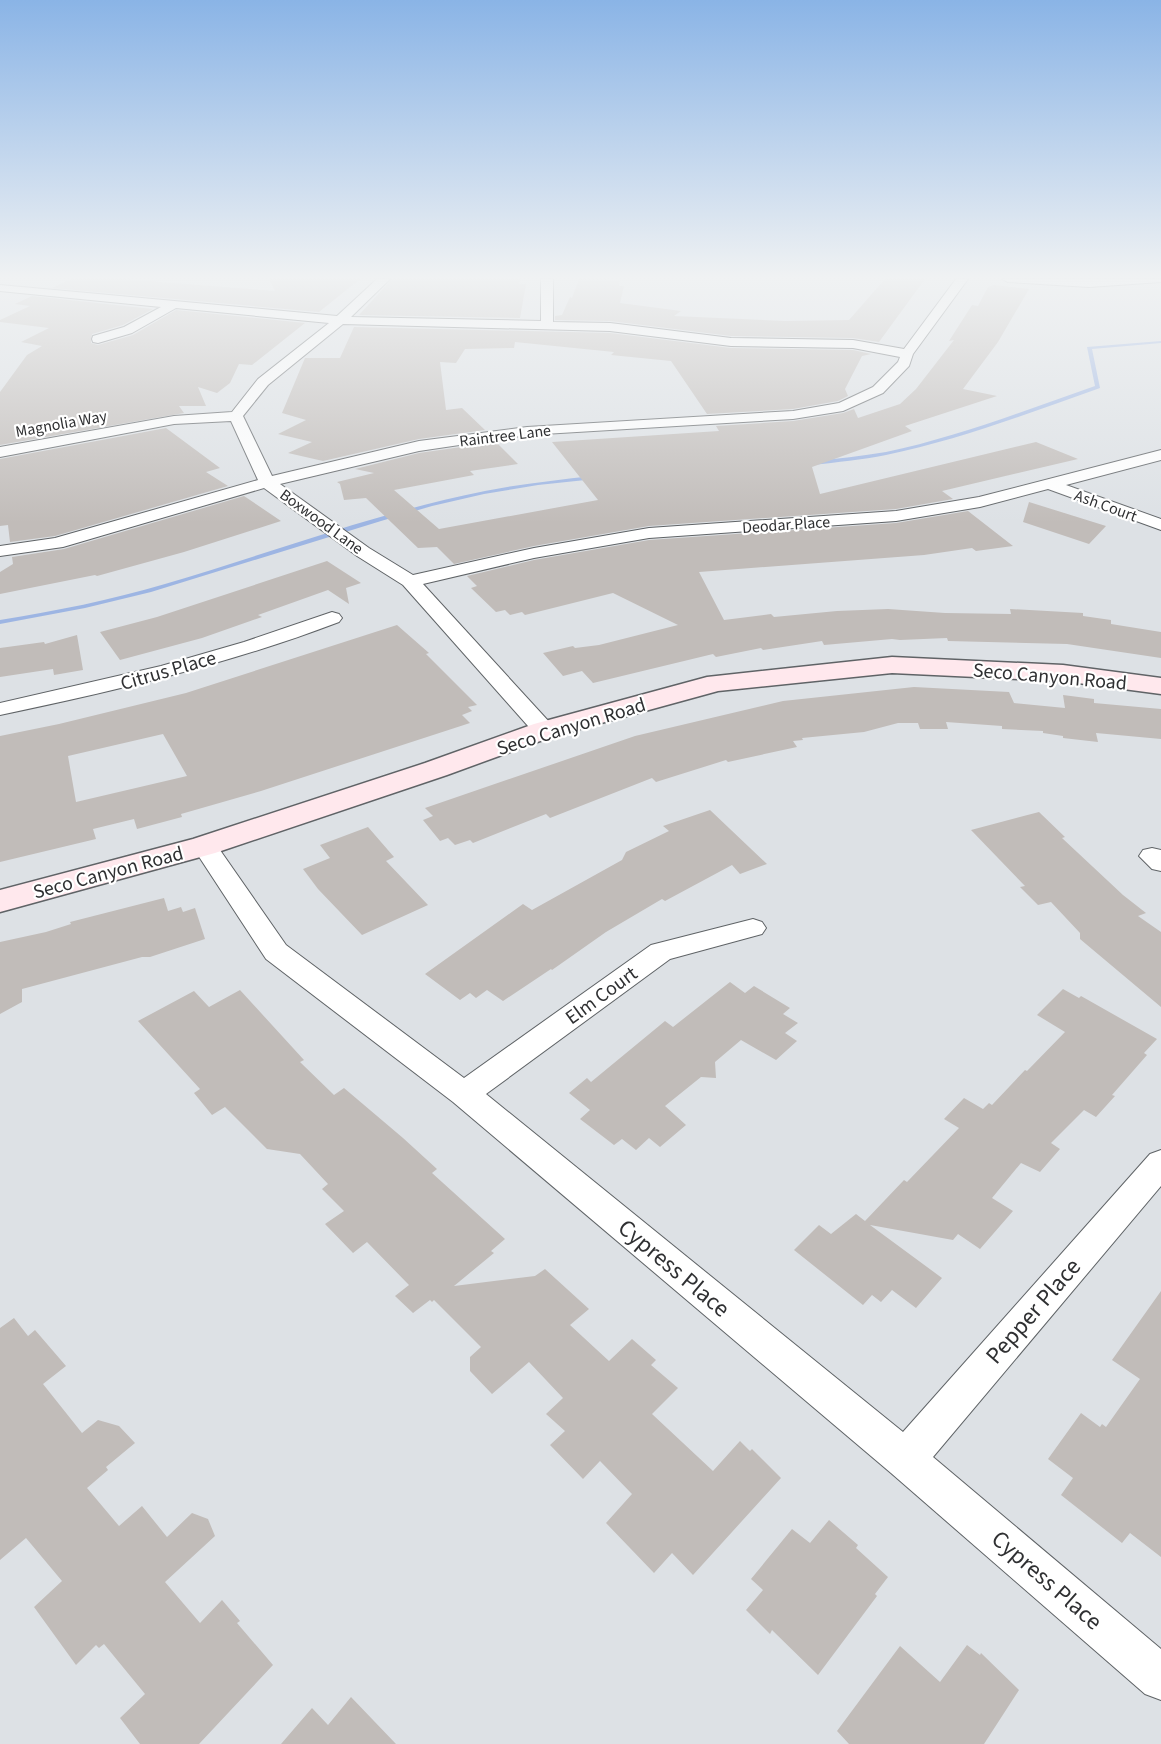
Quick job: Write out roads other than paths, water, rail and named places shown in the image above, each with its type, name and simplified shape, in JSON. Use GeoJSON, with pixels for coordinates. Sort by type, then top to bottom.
{"type":"FeatureCollection","features":[{"type":"Feature","properties":{"kind":"street"},"geometry":{"type":"LineString","coordinates":[[236,416],[263,382],[290,360]]}},
{"type":"Feature","properties":{"kind":"street","name":"Raintree Lane"},"geometry":{"type":"LineString","coordinates":[[0,551],[57,543],[164,510],[267,482],[418,446],[527,431],[792,415],[843,407],[878,390],[905,360]]}},
{"type":"Feature","properties":{"kind":"street","name":"Magnolia Way"},"geometry":{"type":"LineString","coordinates":[[0,452],[174,420],[236,416]]}},
{"type":"Feature","properties":{"kind":"street","name":"Boxwood Lane"},"geometry":{"type":"LineString","coordinates":[[236,416],[267,482],[363,552],[410,581],[544,730]]}},
{"type":"Feature","properties":{"kind":"street","name":"Deodar Place"},"geometry":{"type":"LineString","coordinates":[[410,581],[534,553],[649,534],[896,516],[1051,485],[1161,455]]}},
{"type":"Feature","properties":{"kind":"street","name":"Ash Court"},"geometry":{"type":"LineString","coordinates":[[1051,485],[1161,525]]}},
{"type":"Feature","properties":{"kind":"street","name":"Citrus Place"},"geometry":{"type":"LineString","coordinates":[[0,710],[108,687],[282,638],[332,618]]}},
{"type":"Feature","properties":{"kind":"street","name":"Seco Canyon Road"},"geometry":{"type":"LineString","coordinates":[[0,901],[204,846],[436,770],[544,730],[717,683],[892,665],[1063,673],[1161,686]]}},
{"type":"Feature","properties":{"kind":"street","name":"Cypress Place"},"geometry":{"type":"LineString","coordinates":[[204,846],[276,952],[464,1094],[905,1459],[1161,1678]]}},
{"type":"Feature","properties":{"kind":"street","name":"Elm Court"},"geometry":{"type":"LineString","coordinates":[[464,1094],[661,952],[753,928]]}},
{"type":"Feature","properties":{"kind":"street","name":"Pepper Place"},"geometry":{"type":"LineString","coordinates":[[905,1459],[1161,1163]]}},
{"type":"Feature","properties":{"kind":"waterway"},"geometry":{"type":"LineString","coordinates":[[813,463],[850,459],[922,445],[1028,412],[1098,387],[1092,360]]}},
{"type":"Feature","properties":{"kind":"waterway"},"geometry":{"type":"LineString","coordinates":[[0,622],[43,615],[148,591],[431,505],[484,493],[593,478]]}}]}
